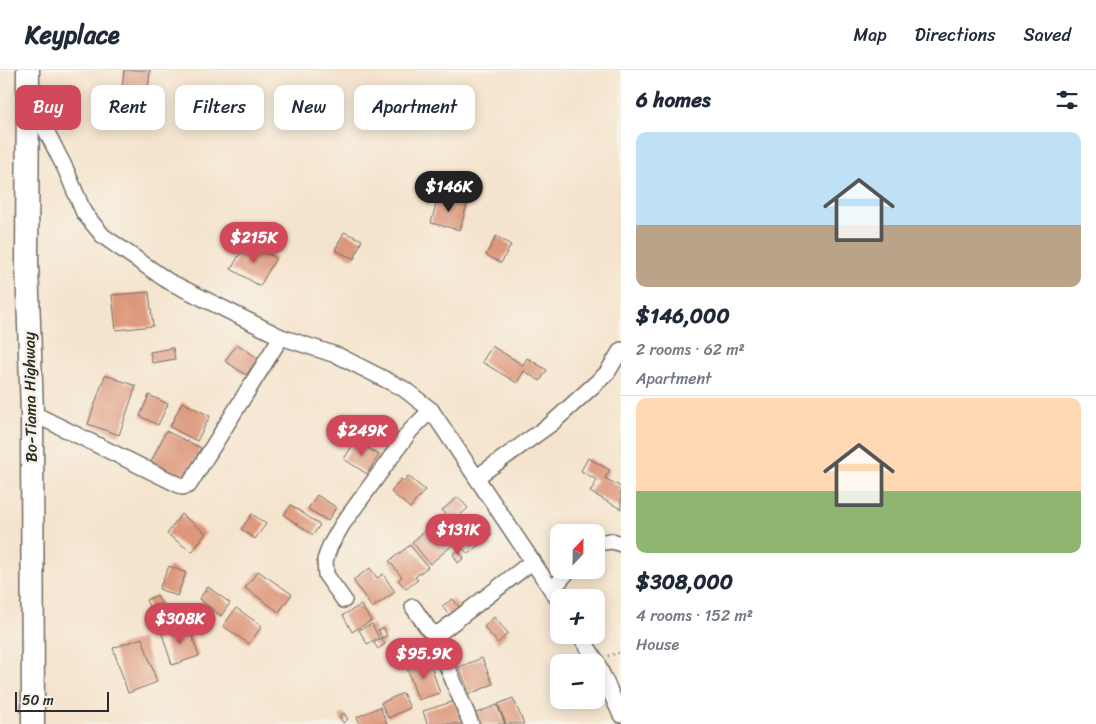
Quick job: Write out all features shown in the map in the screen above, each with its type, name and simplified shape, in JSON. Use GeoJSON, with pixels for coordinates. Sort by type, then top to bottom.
{"type":"FeatureCollection","features":[{"type":"Feature","properties":{"kind":"highway","name":"Bo-Tiama Highway"},"geometry":{"type":"LineString","coordinates":[[28,70],[28,85]]}},
{"type":"Feature","properties":{"kind":"highway","name":"Bo-Tiama Highway"},"geometry":{"type":"LineString","coordinates":[[28,130],[27,264],[32,413],[33,724]]}},
{"type":"Feature","properties":{"kind":"street"},"geometry":{"type":"LineString","coordinates":[[45,130],[66,170],[84,213],[103,236],[168,281],[281,337],[339,356],[404,389],[431,410],[550,589]]}},
{"type":"Feature","properties":{"kind":"street"},"geometry":{"type":"LineString","coordinates":[[32,413],[183,487],[189,484],[281,337]]}},
{"type":"Feature","properties":{"kind":"street"},"geometry":{"type":"LineString","coordinates":[[477,477],[552,424],[607,373],[621,350]]}},
{"type":"Feature","properties":{"kind":"street"},"geometry":{"type":"LineString","coordinates":[[344,600],[326,574],[325,560],[330,546],[342,524],[410,431],[431,410]]}},
{"type":"Feature","properties":{"kind":"street"},"geometry":{"type":"LineString","coordinates":[[605,542],[612,541],[621,544]]}},
{"type":"Feature","properties":{"kind":"street"},"geometry":{"type":"LineString","coordinates":[[438,634],[533,562]]}},
{"type":"Feature","properties":{"kind":"street"},"geometry":{"type":"LineString","coordinates":[[413,607],[429,630],[438,634]]}},
{"type":"Feature","properties":{"kind":"street"},"geometry":{"type":"LineString","coordinates":[[438,634],[439,646],[471,724]]}},
{"type":"Feature","properties":{"kind":"street"},"geometry":{"type":"LineString","coordinates":[[586,644],[595,659],[621,715]]}},
{"type":"Feature","properties":{"kind":"building"},"geometry":{"type":"Polygon","coordinates":[[[124,70],[150,70],[148,85],[122,85],[124,70]]]}},
{"type":"Feature","properties":{"kind":"building"},"geometry":{"type":"Polygon","coordinates":[[[438,197],[467,204],[460,230],[431,223],[438,197]]]}},
{"type":"Feature","properties":{"kind":"building"},"geometry":{"type":"Polygon","coordinates":[[[344,232],[362,240],[354,259],[335,250],[344,232]]]}},
{"type":"Feature","properties":{"kind":"building"},"geometry":{"type":"Polygon","coordinates":[[[496,236],[511,245],[501,263],[486,255],[496,236]]]}},
{"type":"Feature","properties":{"kind":"building"},"geometry":{"type":"Polygon","coordinates":[[[247,242],[276,258],[260,286],[231,269],[247,242]]]}},
{"type":"Feature","properties":{"kind":"building"},"geometry":{"type":"Polygon","coordinates":[[[149,292],[153,326],[116,330],[112,295],[149,292]]]}},
{"type":"Feature","properties":{"kind":"building"},"geometry":{"type":"Polygon","coordinates":[[[237,344],[258,358],[246,375],[225,361],[237,344]]]}},
{"type":"Feature","properties":{"kind":"building"},"geometry":{"type":"Polygon","coordinates":[[[492,346],[523,365],[527,358],[547,370],[540,381],[524,371],[517,383],[482,362],[492,346]]]}},
{"type":"Feature","properties":{"kind":"building"},"geometry":{"type":"Polygon","coordinates":[[[173,348],[175,359],[152,363],[150,352],[173,348]]]}},
{"type":"Feature","properties":{"kind":"building"},"geometry":{"type":"Polygon","coordinates":[[[105,375],[136,386],[119,435],[88,424],[105,375]]]}},
{"type":"Feature","properties":{"kind":"building"},"geometry":{"type":"Polygon","coordinates":[[[149,395],[168,404],[158,425],[140,416],[149,395]]]}},
{"type":"Feature","properties":{"kind":"building"},"geometry":{"type":"Polygon","coordinates":[[[182,402],[210,416],[197,441],[170,427],[182,402]]]}},
{"type":"Feature","properties":{"kind":"building"},"geometry":{"type":"Polygon","coordinates":[[[166,431],[201,448],[185,479],[151,462],[166,431]]]}},
{"type":"Feature","properties":{"kind":"building"},"geometry":{"type":"Polygon","coordinates":[[[356,440],[379,455],[367,474],[344,459],[356,440]]]}},
{"type":"Feature","properties":{"kind":"building"},"geometry":{"type":"Polygon","coordinates":[[[588,458],[610,470],[605,478],[621,487],[621,509],[590,492],[597,480],[581,471],[588,458]]]}},
{"type":"Feature","properties":{"kind":"building"},"geometry":{"type":"Polygon","coordinates":[[[408,476],[425,490],[410,508],[391,492],[401,479],[404,482],[408,476]]]}},
{"type":"Feature","properties":{"kind":"building"},"geometry":{"type":"Polygon","coordinates":[[[317,495],[336,507],[328,521],[308,509],[317,495]]]}},
{"type":"Feature","properties":{"kind":"building"},"geometry":{"type":"Polygon","coordinates":[[[458,497],[468,508],[452,522],[442,510],[458,497]]]}},
{"type":"Feature","properties":{"kind":"building"},"geometry":{"type":"Polygon","coordinates":[[[291,505],[320,525],[313,535],[284,515],[291,505]]]}},
{"type":"Feature","properties":{"kind":"building"},"geometry":{"type":"Polygon","coordinates":[[[181,514],[206,533],[192,552],[167,534],[181,514]]]}},
{"type":"Feature","properties":{"kind":"building"},"geometry":{"type":"Polygon","coordinates":[[[252,514],[266,524],[255,539],[241,529],[252,514]]]}},
{"type":"Feature","properties":{"kind":"building"},"geometry":{"type":"Polygon","coordinates":[[[479,519],[492,534],[468,554],[455,539],[479,519]]]}},
{"type":"Feature","properties":{"kind":"building"},"geometry":{"type":"Polygon","coordinates":[[[435,522],[454,544],[430,564],[412,542],[435,522]]]}},
{"type":"Feature","properties":{"kind":"building"},"geometry":{"type":"Polygon","coordinates":[[[410,545],[428,567],[415,577],[418,580],[406,589],[398,580],[402,577],[389,561],[410,545]]]}},
{"type":"Feature","properties":{"kind":"building"},"geometry":{"type":"Polygon","coordinates":[[[458,550],[464,558],[458,563],[453,554],[458,550]]]}},
{"type":"Feature","properties":{"kind":"building"},"geometry":{"type":"Polygon","coordinates":[[[169,566],[186,573],[177,596],[159,589],[169,566]]]}},
{"type":"Feature","properties":{"kind":"building"},"geometry":{"type":"Polygon","coordinates":[[[370,568],[377,578],[383,574],[395,592],[372,608],[353,580],[370,568]]]}},
{"type":"Feature","properties":{"kind":"building"},"geometry":{"type":"Polygon","coordinates":[[[258,571],[292,594],[279,612],[245,588],[258,571]]]}},
{"type":"Feature","properties":{"kind":"building"},"geometry":{"type":"Polygon","coordinates":[[[208,587],[230,603],[221,616],[199,599],[208,587]]]}},
{"type":"Feature","properties":{"kind":"building"},"geometry":{"type":"Polygon","coordinates":[[[157,595],[163,607],[152,613],[146,600],[157,595]]]}},
{"type":"Feature","properties":{"kind":"building"},"geometry":{"type":"Polygon","coordinates":[[[453,599],[462,611],[452,619],[442,606],[453,599]]]}},
{"type":"Feature","properties":{"kind":"building"},"geometry":{"type":"Polygon","coordinates":[[[361,605],[371,621],[352,632],[343,615],[361,605]]]}},
{"type":"Feature","properties":{"kind":"building"},"geometry":{"type":"Polygon","coordinates":[[[236,608],[262,626],[249,644],[223,626],[236,608]]]}},
{"type":"Feature","properties":{"kind":"building"},"geometry":{"type":"Polygon","coordinates":[[[494,617],[508,633],[498,643],[484,627],[494,617]]]}},
{"type":"Feature","properties":{"kind":"building"},"geometry":{"type":"Polygon","coordinates":[[[372,624],[379,638],[367,644],[359,630],[372,624]]]}},
{"type":"Feature","properties":{"kind":"building"},"geometry":{"type":"Polygon","coordinates":[[[188,625],[199,656],[172,665],[162,634],[188,625]]]}},
{"type":"Feature","properties":{"kind":"building"},"geometry":{"type":"Polygon","coordinates":[[[384,628],[387,636],[382,638],[378,630],[384,628]]]}},
{"type":"Feature","properties":{"kind":"building"},"geometry":{"type":"Polygon","coordinates":[[[142,638],[157,682],[128,693],[113,648],[142,638]]]}},
{"type":"Feature","properties":{"kind":"building"},"geometry":{"type":"Polygon","coordinates":[[[381,638],[385,644],[378,649],[374,643],[381,638]]]}},
{"type":"Feature","properties":{"kind":"building"},"geometry":{"type":"Polygon","coordinates":[[[482,658],[493,684],[470,694],[459,667],[482,658]]]}},
{"type":"Feature","properties":{"kind":"building"},"geometry":{"type":"Polygon","coordinates":[[[429,660],[440,693],[418,700],[407,668],[429,660]]]}},
{"type":"Feature","properties":{"kind":"building"},"geometry":{"type":"Polygon","coordinates":[[[403,693],[410,708],[388,718],[381,703],[403,693]]]}},
{"type":"Feature","properties":{"kind":"building"},"geometry":{"type":"Polygon","coordinates":[[[513,698],[524,724],[506,724],[498,704],[513,698]]]}},
{"type":"Feature","properties":{"kind":"building"},"geometry":{"type":"Polygon","coordinates":[[[455,701],[462,724],[427,724],[423,711],[455,701]]]}},
{"type":"Feature","properties":{"kind":"building"},"geometry":{"type":"Polygon","coordinates":[[[497,705],[505,724],[475,724],[471,715],[497,705]]]}},
{"type":"Feature","properties":{"kind":"building"},"geometry":{"type":"Polygon","coordinates":[[[380,707],[387,724],[360,724],[357,717],[380,707]]]}},
{"type":"Feature","properties":{"kind":"building"},"geometry":{"type":"Polygon","coordinates":[[[344,713],[348,719],[343,723],[339,716],[344,713]]]}}]}
